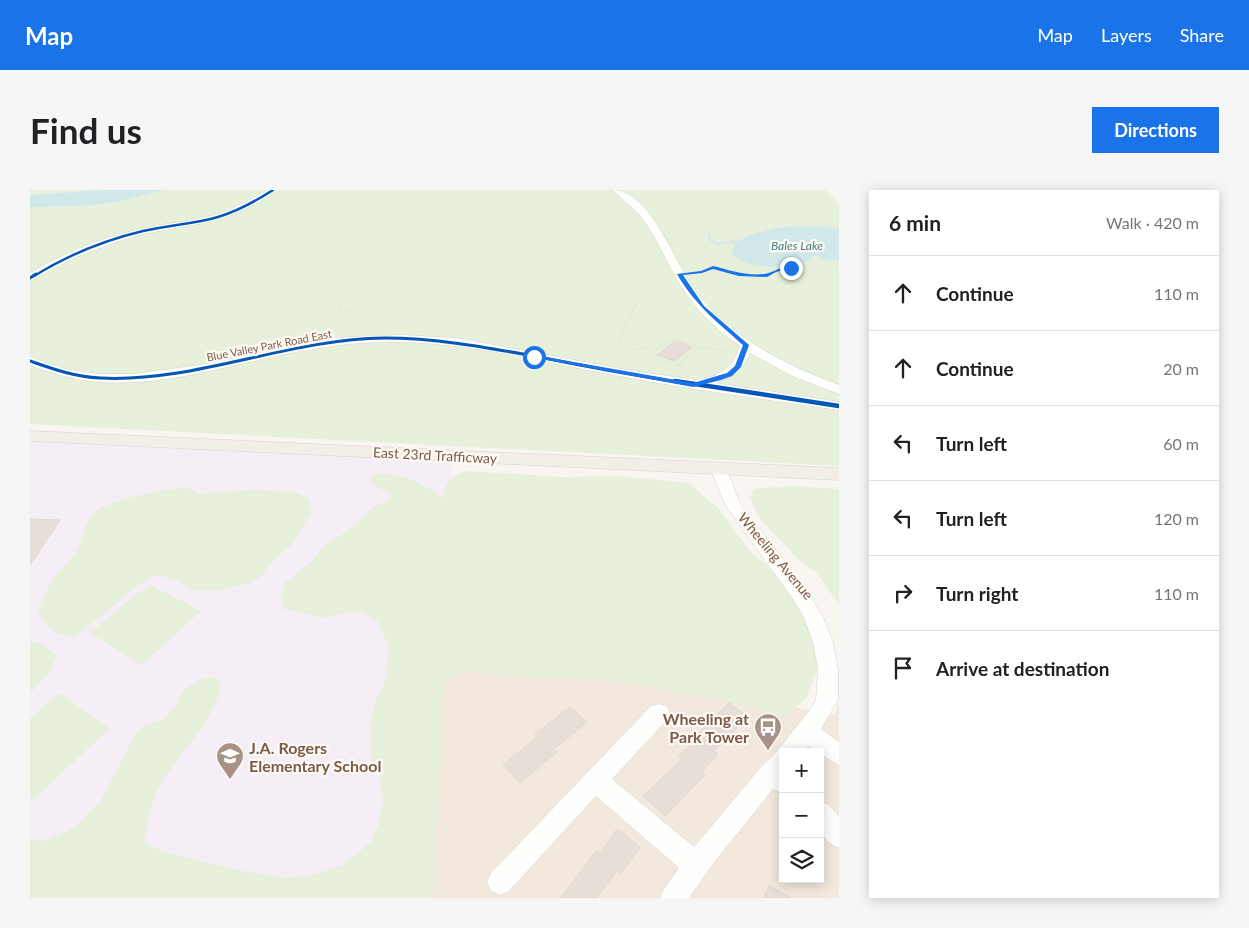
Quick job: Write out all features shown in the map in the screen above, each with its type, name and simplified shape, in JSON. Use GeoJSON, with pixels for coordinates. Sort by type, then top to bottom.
{"type":"FeatureCollection","features":[{"type":"Feature","properties":{"kind":"main road","name":"East 23rd Trafficway"},"geometry":{"type":"LineString","coordinates":[[30,436],[839,474]]}},
{"type":"Feature","properties":{"kind":"street"},"geometry":{"type":"LineString","coordinates":[[30,278],[57,261],[88,248],[143,231],[218,217],[248,205],[272,190]]}},
{"type":"Feature","properties":{"kind":"street"},"geometry":{"type":"LineString","coordinates":[[616,190],[633,201],[644,213],[687,287],[702,307],[746,348],[839,390]]}},
{"type":"Feature","properties":{"kind":"street","name":"Blue Valley Park Road East"},"geometry":{"type":"LineString","coordinates":[[30,360],[68,373],[133,378],[174,374],[314,344],[389,338],[423,339],[456,342],[696,385],[839,406]]}},
{"type":"Feature","properties":{"kind":"street"},"geometry":{"type":"LineString","coordinates":[[696,385],[729,374],[738,367],[746,348]]}},
{"type":"Feature","properties":{"kind":"street","name":"Wheeling Avenue"},"geometry":{"type":"LineString","coordinates":[[718,468],[734,507],[769,549],[799,580],[818,605],[831,632],[836,649],[834,676],[826,700],[792,748]]}},
{"type":"Feature","properties":{"kind":"street"},"geometry":{"type":"LineString","coordinates":[[500,882],[659,713]]}},
{"type":"Feature","properties":{"kind":"street"},"geometry":{"type":"LineString","coordinates":[[806,731],[839,755]]}},
{"type":"Feature","properties":{"kind":"street"},"geometry":{"type":"LineString","coordinates":[[673,898],[696,866],[779,772]]}},
{"type":"Feature","properties":{"kind":"street"},"geometry":{"type":"LineString","coordinates":[[595,780],[696,866]]}},
{"type":"Feature","properties":{"kind":"street"},"geometry":{"type":"LineString","coordinates":[[824,818],[839,836]]}},
{"type":"Feature","properties":{"kind":"path"},"geometry":{"type":"LineString","coordinates":[[734,245],[727,242],[739,239],[758,230],[815,224],[839,226]]}},
{"type":"Feature","properties":{"kind":"path"},"geometry":{"type":"LineString","coordinates":[[731,244],[727,251],[741,262],[756,268],[775,271]]}},
{"type":"Feature","properties":{"kind":"path"},"geometry":{"type":"LineString","coordinates":[[680,274],[702,272],[709,267],[739,275],[767,276],[775,271],[807,264],[814,260],[823,260],[839,265]]}},
{"type":"Feature","properties":{"kind":"path"},"geometry":{"type":"LineString","coordinates":[[352,311],[339,311],[346,297],[363,290],[363,288],[355,283]]}},
{"type":"Feature","properties":{"kind":"path"},"geometry":{"type":"LineString","coordinates":[[641,304],[636,304],[632,310],[618,344],[620,348],[628,350],[647,346],[657,349]]}},
{"type":"Feature","properties":{"kind":"path"},"geometry":{"type":"LineString","coordinates":[[696,385],[678,365],[648,356],[674,338],[700,347],[726,350],[746,348]]}},
{"type":"Feature","properties":{"kind":"path"},"geometry":{"type":"LineString","coordinates":[[678,365],[700,347]]}},
{"type":"Feature","properties":{"kind":"path"},"geometry":{"type":"LineString","coordinates":[[721,365],[726,360],[726,350]]}},
{"type":"Feature","properties":{"kind":"shaded area","name":"J.A. Rogers Elementary School"},"geometry":{"type":"Polygon","coordinates":[[[30,442],[452,461],[423,898],[30,898],[30,442]]]}},
{"type":"Feature","properties":{"kind":"shaded area"},"geometry":{"type":"Polygon","coordinates":[[[438,662],[605,670],[834,715],[839,704],[839,898],[423,898],[438,662]]]}},
{"type":"Feature","properties":{"kind":"green space"},"geometry":{"type":"Polygon","coordinates":[[[30,190],[825,190],[839,204],[839,466],[30,424],[30,190]]]}},
{"type":"Feature","properties":{"kind":"green space"},"geometry":{"type":"Polygon","coordinates":[[[466,471],[563,477],[616,476],[688,483],[717,507],[751,552],[778,575],[801,600],[822,656],[806,699],[785,717],[718,698],[687,695],[642,685],[598,680],[540,678],[460,671],[447,680],[442,698],[442,746],[432,898],[30,898],[30,839],[45,841],[76,827],[101,800],[136,733],[146,725],[164,719],[177,705],[183,690],[197,681],[208,677],[220,679],[215,705],[207,720],[159,787],[149,815],[145,843],[165,852],[247,872],[287,878],[313,875],[344,864],[370,843],[378,825],[383,803],[380,776],[371,761],[370,722],[377,697],[384,685],[389,647],[378,622],[363,612],[341,613],[323,618],[284,609],[281,599],[285,583],[312,561],[324,546],[352,528],[373,507],[388,501],[391,494],[378,488],[370,480],[374,474],[393,475],[411,479],[443,499],[449,481],[456,475],[466,471]]]}},
{"type":"Feature","properties":{"kind":"green space"},"geometry":{"type":"Polygon","coordinates":[[[791,486],[839,489],[839,605],[817,573],[799,560],[760,519],[750,498],[754,489],[791,486]]]}},
{"type":"Feature","properties":{"kind":"green space"},"geometry":{"type":"Polygon","coordinates":[[[186,487],[198,494],[252,490],[294,492],[309,498],[311,514],[292,544],[269,565],[262,575],[251,583],[214,591],[194,591],[180,582],[166,577],[153,576],[138,585],[93,623],[73,637],[55,632],[47,626],[38,610],[53,579],[79,546],[86,525],[92,515],[99,509],[121,500],[186,487]]]}},
{"type":"Feature","properties":{"kind":"green space"},"geometry":{"type":"Polygon","coordinates":[[[149,584],[201,611],[142,665],[89,633],[149,584]]]}},
{"type":"Feature","properties":{"kind":"green space"},"geometry":{"type":"Polygon","coordinates":[[[30,642],[40,643],[57,655],[50,671],[30,694],[30,642]]]}},
{"type":"Feature","properties":{"kind":"green space"},"geometry":{"type":"Polygon","coordinates":[[[59,693],[110,728],[33,800],[30,798],[30,718],[59,693]]]}},
{"type":"Feature","properties":{"kind":"water"},"geometry":{"type":"Polygon","coordinates":[[[106,190],[164,190],[120,201],[83,206],[30,207],[30,195],[106,190]]]}},
{"type":"Feature","properties":{"kind":"water","name":"Bales Lake"},"geometry":{"type":"Polygon","coordinates":[[[821,226],[839,229],[839,261],[822,259],[816,255],[812,257],[812,260],[803,263],[771,267],[750,264],[732,254],[735,244],[729,241],[739,241],[750,235],[777,228],[821,226]]]}},
{"type":"Feature","properties":{"kind":"building"},"geometry":{"type":"Polygon","coordinates":[[[675,341],[692,347],[675,361],[657,355],[675,341]]]}},
{"type":"Feature","properties":{"kind":"building"},"geometry":{"type":"Polygon","coordinates":[[[30,519],[60,520],[30,565],[30,519]]]}},
{"type":"Feature","properties":{"kind":"building"},"geometry":{"type":"Polygon","coordinates":[[[729,703],[748,717],[714,751],[718,754],[701,772],[705,775],[665,816],[643,796],[682,759],[679,756],[697,738],[695,736],[729,703]]]}},
{"type":"Feature","properties":{"kind":"building"},"geometry":{"type":"Polygon","coordinates":[[[570,707],[587,722],[554,749],[557,752],[520,783],[503,765],[537,737],[535,734],[570,707]]]}},
{"type":"Feature","properties":{"kind":"building"},"geometry":{"type":"Polygon","coordinates":[[[617,829],[640,847],[621,874],[617,870],[597,898],[561,898],[596,851],[600,853],[617,829]]]}},
{"type":"Feature","properties":{"kind":"building"},"geometry":{"type":"Polygon","coordinates":[[[769,885],[791,898],[764,898],[769,885]]]}},
{"type":"Feature","properties":{"kind":"waterway"},"geometry":{"type":"LineString","coordinates":[[709,233],[709,238],[715,244],[728,243]]}},
{"type":"Feature","properties":{"kind":"cycle path"},"geometry":{"type":"LineString","coordinates":[[30,278],[70,256],[98,244],[142,231],[225,215],[273,190]]}},
{"type":"Feature","properties":{"kind":"cycle path"},"geometry":{"type":"LineString","coordinates":[[30,361],[63,373],[98,378],[134,378],[171,374],[330,342],[384,338],[420,339],[456,342],[633,375],[839,406]]}},
{"type":"Feature","properties":{"kind":"place","name":"Wheeling at Park Tower"},"geometry":{"type":"Point","coordinates":[768,751]}},
{"type":"Feature","properties":{"kind":"place","name":"J.A. Rogers Elementary School"},"geometry":{"type":"Point","coordinates":[230,780]}},
{"type":"Feature","properties":{"kind":"route"},"geometry":{"type":"LineString","coordinates":[[534,357],[693,385],[719,379],[738,367],[743,358],[746,345],[702,307],[680,274],[702,272],[709,267],[713,267],[733,274],[767,276],[775,271],[791,268]]}}]}
